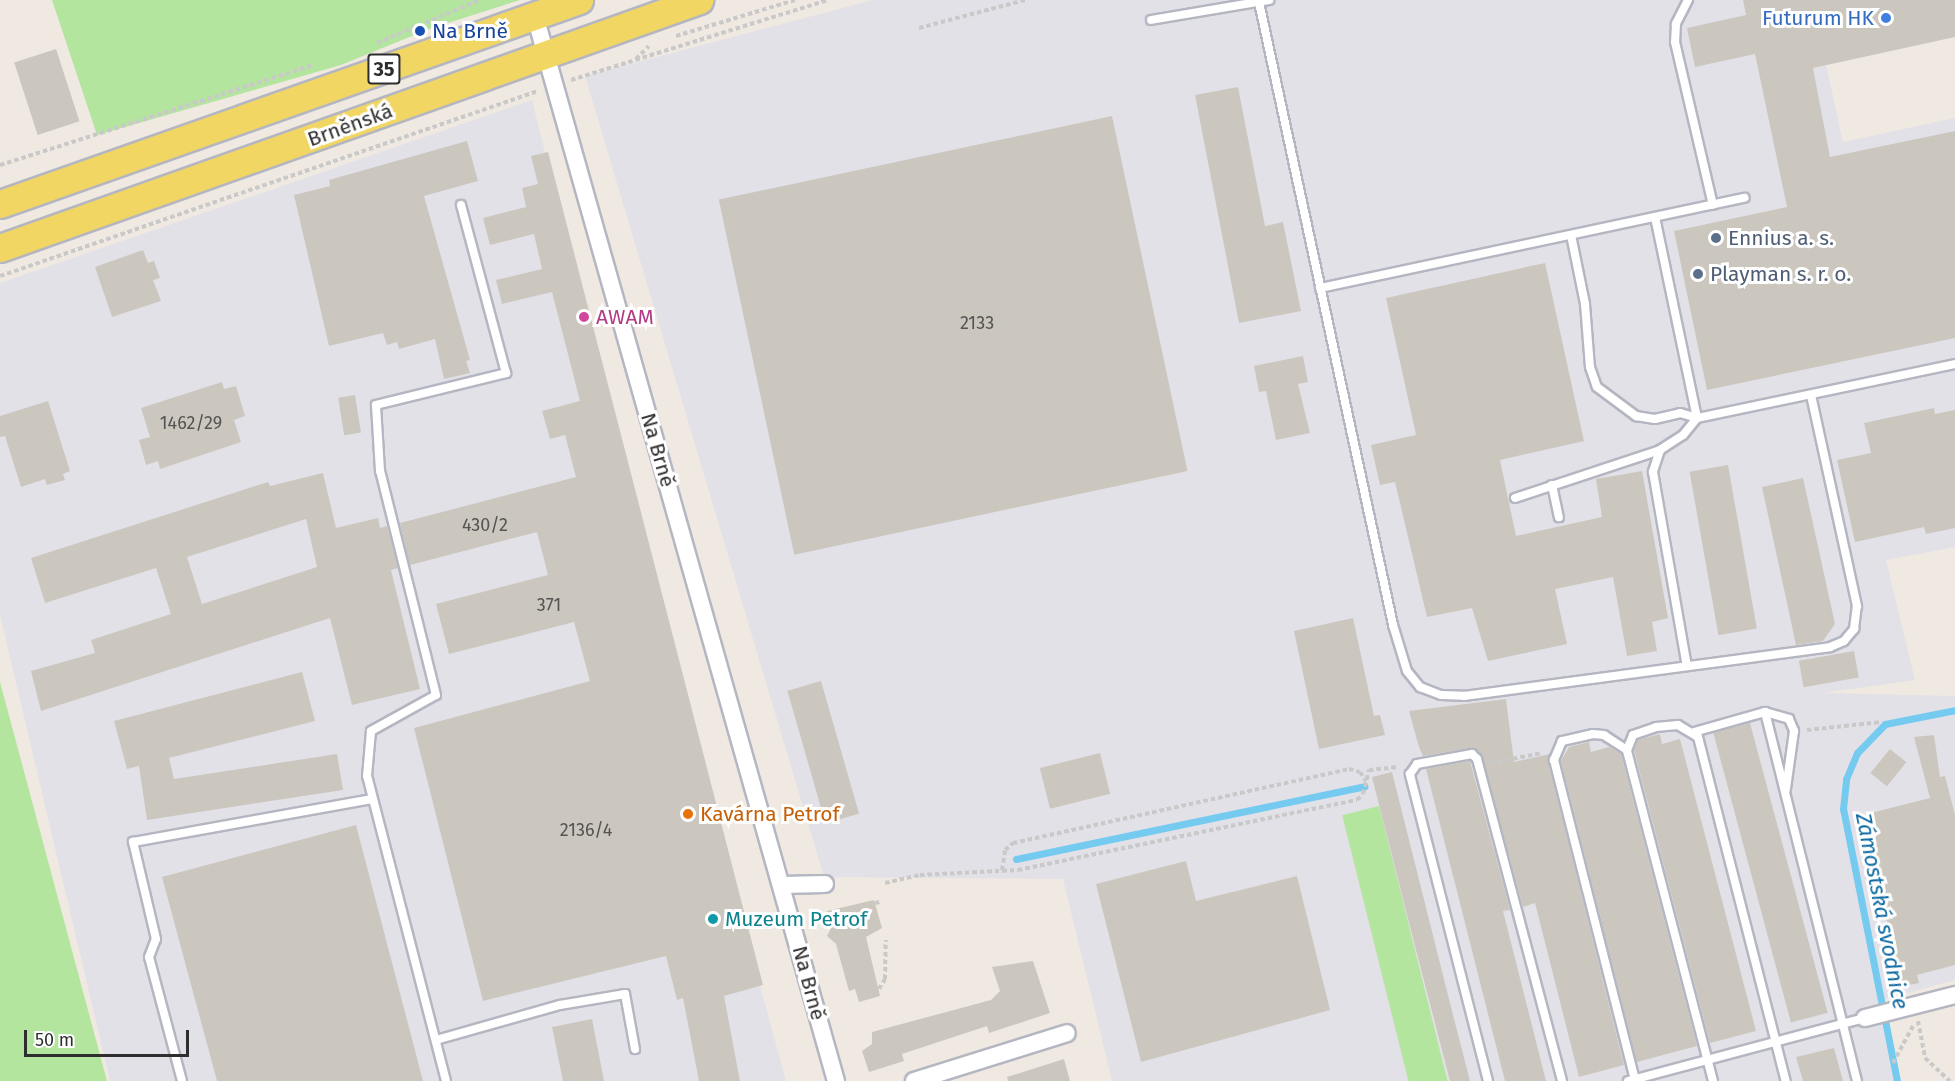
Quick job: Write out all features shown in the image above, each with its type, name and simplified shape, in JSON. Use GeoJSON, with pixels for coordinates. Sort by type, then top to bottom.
{"type":"FeatureCollection","features":[{"type":"Feature","properties":{"kind":"main road","name":"Brněnská"},"geometry":{"type":"LineString","coordinates":[[0,204],[579,0]]}},
{"type":"Feature","properties":{"kind":"main road","name":"Brněnská"},"geometry":{"type":"LineString","coordinates":[[0,248],[699,0]]}},
{"type":"Feature","properties":{"kind":"street","name":"Na Brně"},"geometry":{"type":"LineString","coordinates":[[535,16],[836,1081]]}},
{"type":"Feature","properties":{"kind":"street"},"geometry":{"type":"LineString","coordinates":[[782,885],[825,884]]}},
{"type":"Feature","properties":{"kind":"street"},"geometry":{"type":"LineString","coordinates":[[1865,1018],[1955,995]]}},
{"type":"Feature","properties":{"kind":"street"},"geometry":{"type":"LineString","coordinates":[[914,1081],[1067,1033]]}},
{"type":"Feature","properties":{"kind":"lane"},"geometry":{"type":"LineString","coordinates":[[1151,20],[1269,0]]}},
{"type":"Feature","properties":{"kind":"lane"},"geometry":{"type":"LineString","coordinates":[[1688,0],[1676,24],[1675,42],[1713,205]]}},
{"type":"Feature","properties":{"kind":"lane"},"geometry":{"type":"LineString","coordinates":[[1259,2],[1393,626],[1407,670],[1420,687],[1441,695],[1464,696],[1830,647],[1844,641],[1854,629],[1855,595],[1811,394]]}},
{"type":"Feature","properties":{"kind":"lane"},"geometry":{"type":"LineString","coordinates":[[1320,288],[1745,198]]}},
{"type":"Feature","properties":{"kind":"lane"},"geometry":{"type":"LineString","coordinates":[[446,1081],[367,776],[370,731],[436,695],[380,471],[376,405],[506,373],[461,205]]}},
{"type":"Feature","properties":{"kind":"lane"},"geometry":{"type":"LineString","coordinates":[[1655,217],[1697,418]]}},
{"type":"Feature","properties":{"kind":"lane"},"geometry":{"type":"LineString","coordinates":[[1571,235],[1586,304],[1590,367],[1597,387],[1636,416],[1655,419],[1680,413],[1697,418],[1955,364]]}},
{"type":"Feature","properties":{"kind":"lane"},"geometry":{"type":"LineString","coordinates":[[1515,498],[1660,450],[1683,435],[1697,418]]}},
{"type":"Feature","properties":{"kind":"lane"},"geometry":{"type":"LineString","coordinates":[[1660,450],[1654,480],[1687,666]]}},
{"type":"Feature","properties":{"kind":"lane"},"geometry":{"type":"LineString","coordinates":[[1552,485],[1559,517]]}},
{"type":"Feature","properties":{"kind":"lane"},"geometry":{"type":"LineString","coordinates":[[1765,712],[1857,1081]]}},
{"type":"Feature","properties":{"kind":"lane"},"geometry":{"type":"LineString","coordinates":[[1713,1081],[1627,750],[1633,735],[1656,727],[1678,725],[1694,732],[1765,712],[1790,719],[1794,731],[1786,792]]}},
{"type":"Feature","properties":{"kind":"lane"},"geometry":{"type":"LineString","coordinates":[[1694,732],[1786,1081]]}},
{"type":"Feature","properties":{"kind":"lane"},"geometry":{"type":"LineString","coordinates":[[1627,750],[1604,735],[1593,734],[1562,741],[1554,760],[1632,1080],[1865,1018]]}},
{"type":"Feature","properties":{"kind":"lane"},"geometry":{"type":"LineString","coordinates":[[1488,1081],[1410,774],[1417,764],[1472,754],[1481,775],[1562,1081]]}},
{"type":"Feature","properties":{"kind":"lane"},"geometry":{"type":"LineString","coordinates":[[182,1081],[149,957],[156,939],[133,842],[372,799]]}},
{"type":"Feature","properties":{"kind":"lane"},"geometry":{"type":"LineString","coordinates":[[436,1040],[560,1005],[625,993],[635,1049]]}},
{"type":"Feature","properties":{"kind":"path"},"geometry":{"type":"LineString","coordinates":[[374,44],[480,0]]}},
{"type":"Feature","properties":{"kind":"path"},"geometry":{"type":"LineString","coordinates":[[676,36],[795,0]]}},
{"type":"Feature","properties":{"kind":"path"},"geometry":{"type":"LineString","coordinates":[[0,276],[554,85],[828,0]]}},
{"type":"Feature","properties":{"kind":"path"},"geometry":{"type":"LineString","coordinates":[[918,28],[1025,0]]}},
{"type":"Feature","properties":{"kind":"path"},"geometry":{"type":"LineString","coordinates":[[635,60],[646,47]]}},
{"type":"Feature","properties":{"kind":"path"},"geometry":{"type":"LineString","coordinates":[[0,165],[323,62]]}},
{"type":"Feature","properties":{"kind":"path"},"geometry":{"type":"LineString","coordinates":[[1794,731],[1882,722]]}},
{"type":"Feature","properties":{"kind":"path"},"geometry":{"type":"LineString","coordinates":[[1481,775],[1488,764],[1540,752],[1554,760]]}},
{"type":"Feature","properties":{"kind":"path"},"geometry":{"type":"LineString","coordinates":[[885,883],[920,874],[1002,870],[1357,800],[1369,770],[1393,765],[1410,774]]}},
{"type":"Feature","properties":{"kind":"path"},"geometry":{"type":"LineString","coordinates":[[1002,870],[1005,850],[1012,843],[1349,769],[1360,772],[1366,781]]}},
{"type":"Feature","properties":{"kind":"path"},"geometry":{"type":"LineString","coordinates":[[879,989],[885,979],[886,940]]}},
{"type":"Feature","properties":{"kind":"path"},"geometry":{"type":"LineString","coordinates":[[1893,1063],[1917,1017],[1925,1058],[1950,1081]]}},
{"type":"Feature","properties":{"kind":"shaded area"},"geometry":{"type":"Polygon","coordinates":[[[873,0],[1812,0],[1843,142],[1955,118],[1955,547],[1886,560],[1915,680],[1823,693],[1955,696],[1955,980],[1881,1000],[1897,1081],[1112,1081],[1063,879],[824,877],[585,76],[873,0]]]}},
{"type":"Feature","properties":{"kind":"shaded area"},"geometry":{"type":"Polygon","coordinates":[[[532,100],[665,637],[786,1081],[110,1081],[0,615],[0,283],[532,100]]]}},
{"type":"Feature","properties":{"kind":"green space"},"geometry":{"type":"Polygon","coordinates":[[[52,0],[520,0],[429,29],[341,65],[97,135],[52,0]]]}},
{"type":"Feature","properties":{"kind":"green space"},"geometry":{"type":"Polygon","coordinates":[[[0,682],[107,1081],[0,1081],[0,682]]]}},
{"type":"Feature","properties":{"kind":"green space"},"geometry":{"type":"Polygon","coordinates":[[[1379,806],[1448,1081],[1408,1081],[1342,815],[1379,806]]]}},
{"type":"Feature","properties":{"kind":"building"},"geometry":{"type":"Polygon","coordinates":[[[1743,0],[1955,0],[1955,37],[1813,68],[1830,157],[1955,131],[1955,338],[1707,390],[1674,231],[1787,207],[1755,54],[1695,67],[1687,28],[1746,15],[1743,0]]]}},
{"type":"Feature","properties":{"kind":"building"},"geometry":{"type":"Polygon","coordinates":[[[56,49],[79,121],[38,135],[14,63],[56,49]]]}},
{"type":"Feature","properties":{"kind":"building"},"geometry":{"type":"Polygon","coordinates":[[[1238,87],[1265,226],[1283,222],[1301,311],[1239,323],[1195,95],[1238,87]]]}},
{"type":"Feature","properties":{"kind":"building"},"geometry":{"type":"Polygon","coordinates":[[[1112,116],[1187,471],[794,555],[719,200],[1112,116]]]}},
{"type":"Feature","properties":{"kind":"building"},"geometry":{"type":"Polygon","coordinates":[[[467,141],[478,181],[424,196],[470,360],[466,361],[470,373],[444,379],[435,339],[399,349],[397,342],[387,345],[383,333],[329,346],[294,195],[330,186],[329,180],[467,141]]]}},
{"type":"Feature","properties":{"kind":"building"},"geometry":{"type":"Polygon","coordinates":[[[548,152],[763,985],[724,996],[740,1081],[699,1081],[683,998],[677,1000],[666,956],[483,1001],[414,728],[590,681],[574,622],[449,654],[436,604],[548,575],[537,532],[410,565],[400,523],[576,477],[565,435],[550,439],[542,411],[580,401],[552,292],[502,304],[496,280],[542,269],[534,234],[490,245],[483,218],[526,207],[522,188],[538,184],[531,156],[548,152]]]}},
{"type":"Feature","properties":{"kind":"building"},"geometry":{"type":"Polygon","coordinates":[[[143,250],[148,263],[154,261],[160,278],[153,280],[161,301],[112,317],[95,267],[143,250]]]}},
{"type":"Feature","properties":{"kind":"building"},"geometry":{"type":"Polygon","coordinates":[[[1545,263],[1584,441],[1500,460],[1516,536],[1602,517],[1596,479],[1642,471],[1668,618],[1652,622],[1657,651],[1627,656],[1613,577],[1555,589],[1567,644],[1488,661],[1472,608],[1427,617],[1395,482],[1380,485],[1371,445],[1416,435],[1386,298],[1545,263]]]}},
{"type":"Feature","properties":{"kind":"building"},"geometry":{"type":"Polygon","coordinates":[[[1303,356],[1308,382],[1298,384],[1310,433],[1276,440],[1266,391],[1259,392],[1254,366],[1303,356]]]}},
{"type":"Feature","properties":{"kind":"building"},"geometry":{"type":"Polygon","coordinates":[[[222,382],[224,389],[236,386],[245,416],[234,420],[241,442],[160,469],[158,461],[146,465],[139,440],[150,437],[141,408],[222,382]]]}},
{"type":"Feature","properties":{"kind":"building"},"geometry":{"type":"Polygon","coordinates":[[[355,395],[361,433],[344,435],[338,398],[355,395]]]}},
{"type":"Feature","properties":{"kind":"building"},"geometry":{"type":"Polygon","coordinates":[[[48,401],[70,471],[63,474],[65,480],[47,485],[45,479],[21,487],[5,436],[0,437],[0,416],[48,401]]]}},
{"type":"Feature","properties":{"kind":"building"},"geometry":{"type":"Polygon","coordinates":[[[1934,408],[1935,414],[1955,410],[1955,528],[1926,534],[1924,527],[1855,542],[1837,460],[1871,453],[1864,423],[1934,408]]]}},
{"type":"Feature","properties":{"kind":"building"},"geometry":{"type":"Polygon","coordinates":[[[1728,465],[1757,628],[1718,635],[1690,472],[1728,465]]]}},
{"type":"Feature","properties":{"kind":"building"},"geometry":{"type":"Polygon","coordinates":[[[323,473],[336,528],[378,518],[380,528],[387,526],[398,568],[391,570],[420,689],[352,705],[330,618],[41,711],[31,671],[95,653],[91,640],[171,614],[156,568],[45,603],[31,558],[268,482],[270,486],[323,473]],[[306,519],[187,557],[202,604],[317,567],[306,519]]]}},
{"type":"Feature","properties":{"kind":"building"},"geometry":{"type":"Polygon","coordinates":[[[1803,478],[1835,624],[1823,641],[1796,645],[1762,487],[1803,478]]]}},
{"type":"Feature","properties":{"kind":"building"},"geometry":{"type":"Polygon","coordinates":[[[1353,618],[1374,716],[1380,715],[1385,735],[1319,749],[1294,631],[1353,618]]]}},
{"type":"Feature","properties":{"kind":"building"},"geometry":{"type":"Polygon","coordinates":[[[1854,651],[1859,678],[1804,687],[1799,661],[1854,651]]]}},
{"type":"Feature","properties":{"kind":"building"},"geometry":{"type":"Polygon","coordinates":[[[302,672],[315,721],[169,758],[174,779],[337,754],[343,790],[147,820],[139,766],[127,769],[114,721],[302,672]]]}},
{"type":"Feature","properties":{"kind":"building"},"geometry":{"type":"Polygon","coordinates":[[[821,681],[859,814],[825,823],[787,691],[821,681]]]}},
{"type":"Feature","properties":{"kind":"building"},"geometry":{"type":"Polygon","coordinates":[[[1506,699],[1514,762],[1550,754],[1548,762],[1624,1065],[1579,1077],[1535,903],[1523,907],[1482,755],[1471,748],[1423,756],[1409,711],[1506,699]]]}},
{"type":"Feature","properties":{"kind":"building"},"geometry":{"type":"Polygon","coordinates":[[[1750,723],[1828,1013],[1791,1023],[1713,733],[1750,723]]]}},
{"type":"Feature","properties":{"kind":"building"},"geometry":{"type":"Polygon","coordinates":[[[1660,734],[1662,744],[1680,739],[1756,1031],[1710,1043],[1634,750],[1638,740],[1660,734]]]}},
{"type":"Feature","properties":{"kind":"building"},"geometry":{"type":"Polygon","coordinates":[[[1934,735],[1940,777],[1945,776],[1955,815],[1955,965],[1917,975],[1919,983],[1899,987],[1867,814],[1930,798],[1914,737],[1934,735]]]}},
{"type":"Feature","properties":{"kind":"building"},"geometry":{"type":"Polygon","coordinates":[[[1589,742],[1591,752],[1609,747],[1621,754],[1697,1046],[1637,1062],[1561,761],[1569,747],[1589,742]]]}},
{"type":"Feature","properties":{"kind":"building"},"geometry":{"type":"Polygon","coordinates":[[[1890,749],[1906,762],[1887,786],[1870,773],[1890,749]]]}},
{"type":"Feature","properties":{"kind":"building"},"geometry":{"type":"Polygon","coordinates":[[[1100,753],[1110,794],[1050,809],[1040,768],[1100,753]]]}},
{"type":"Feature","properties":{"kind":"building"},"geometry":{"type":"Polygon","coordinates":[[[1470,761],[1510,910],[1503,911],[1546,1081],[1505,1081],[1426,769],[1470,761]]]}},
{"type":"Feature","properties":{"kind":"building"},"geometry":{"type":"Polygon","coordinates":[[[1392,772],[1470,1081],[1450,1081],[1372,777],[1392,772]]]}},
{"type":"Feature","properties":{"kind":"building"},"geometry":{"type":"Polygon","coordinates":[[[356,825],[423,1081],[217,1081],[162,877],[356,825]]]}},
{"type":"Feature","properties":{"kind":"building"},"geometry":{"type":"Polygon","coordinates":[[[1186,861],[1196,901],[1297,876],[1330,1010],[1141,1062],[1096,884],[1186,861]]]}},
{"type":"Feature","properties":{"kind":"building"},"geometry":{"type":"Polygon","coordinates":[[[874,900],[882,928],[866,937],[880,996],[859,1002],[855,989],[849,991],[836,944],[827,936],[831,928],[827,911],[874,900]]]}},
{"type":"Feature","properties":{"kind":"building"},"geometry":{"type":"Polygon","coordinates":[[[1033,961],[1050,1013],[989,1033],[987,1026],[902,1054],[904,1061],[869,1072],[862,1051],[872,1044],[872,1032],[991,1000],[1000,991],[992,967],[1033,961]]]}},
{"type":"Feature","properties":{"kind":"building"},"geometry":{"type":"Polygon","coordinates":[[[592,1019],[604,1081],[563,1081],[552,1027],[592,1019]]]}},
{"type":"Feature","properties":{"kind":"building"},"geometry":{"type":"Polygon","coordinates":[[[1834,1048],[1843,1081],[1803,1081],[1796,1057],[1834,1048]]]}},
{"type":"Feature","properties":{"kind":"building"},"geometry":{"type":"Polygon","coordinates":[[[1064,1059],[1070,1081],[1008,1081],[1007,1077],[1064,1059]]]}},
{"type":"Feature","properties":{"kind":"waterway","name":"Zámostská svodnice"},"geometry":{"type":"LineString","coordinates":[[1897,1081],[1843,809],[1846,779],[1857,753],[1885,724],[1955,710]]}},
{"type":"Feature","properties":{"kind":"waterway"},"geometry":{"type":"LineString","coordinates":[[1016,859],[1364,786]]}},
{"type":"Feature","properties":{"kind":"place","name":"Futurum HK"},"geometry":{"type":"Point","coordinates":[1886,18]}},
{"type":"Feature","properties":{"kind":"place","name":"Na Brně"},"geometry":{"type":"Point","coordinates":[420,31]}},
{"type":"Feature","properties":{"kind":"place","name":"Ennius a. s."},"geometry":{"type":"Point","coordinates":[1716,238]}},
{"type":"Feature","properties":{"kind":"place","name":"Playman s. r. o."},"geometry":{"type":"Point","coordinates":[1698,274]}},
{"type":"Feature","properties":{"kind":"place","name":"AWAM"},"geometry":{"type":"Point","coordinates":[584,317]}},
{"type":"Feature","properties":{"kind":"place","name":"Kavárna Petrof"},"geometry":{"type":"Point","coordinates":[688,814]}},
{"type":"Feature","properties":{"kind":"place","name":"Muzeum Petrof"},"geometry":{"type":"Point","coordinates":[713,919]}}]}
